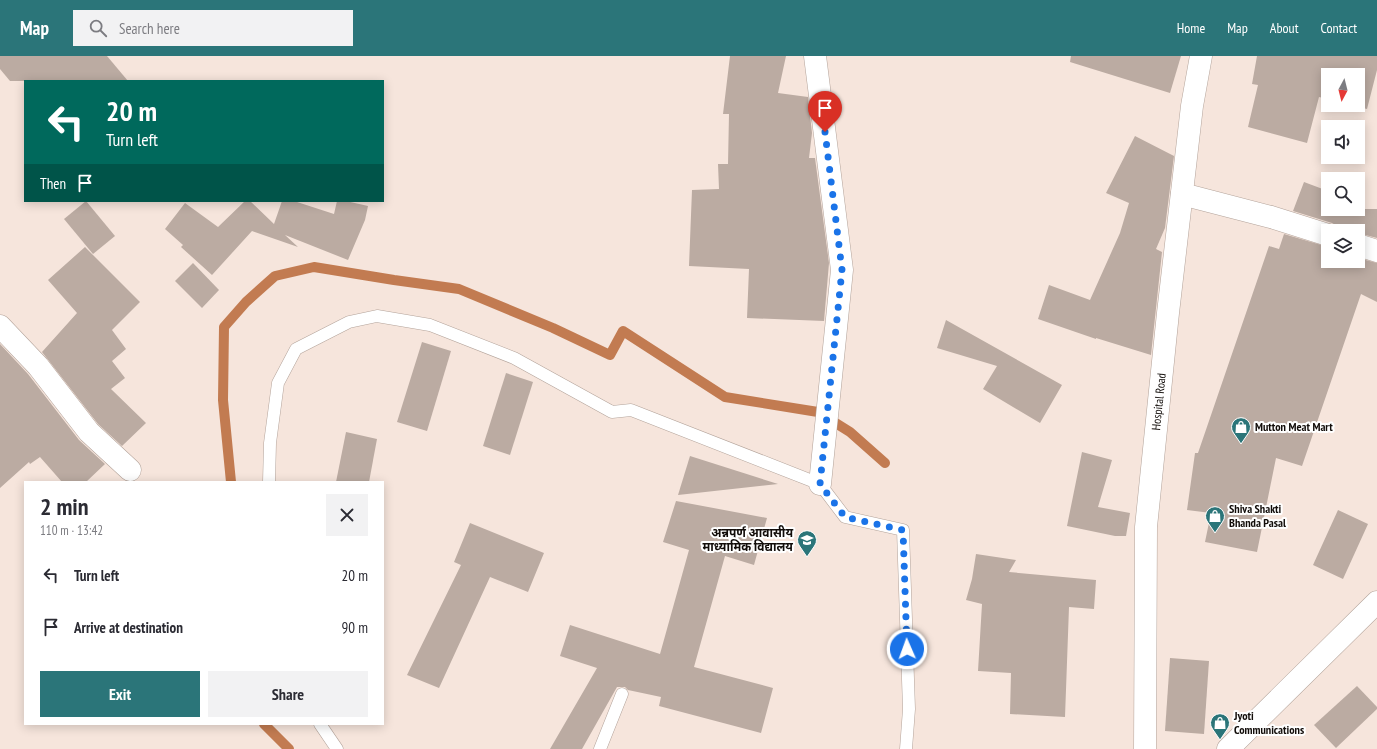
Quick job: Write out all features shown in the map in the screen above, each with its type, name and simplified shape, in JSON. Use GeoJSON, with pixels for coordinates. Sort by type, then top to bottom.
{"type":"FeatureCollection","features":[{"type":"Feature","properties":{"kind":"street"},"geometry":{"type":"LineString","coordinates":[[815,56],[842,270],[820,484]]}},
{"type":"Feature","properties":{"kind":"street","name":"Hospital Road"},"geometry":{"type":"LineString","coordinates":[[1145,749],[1146,527],[1168,313],[1192,106],[1201,56]]}},
{"type":"Feature","properties":{"kind":"street"},"geometry":{"type":"LineString","coordinates":[[1182,194],[1271,217],[1321,233]]}},
{"type":"Feature","properties":{"kind":"street"},"geometry":{"type":"LineString","coordinates":[[1365,247],[1377,251]]}},
{"type":"Feature","properties":{"kind":"street"},"geometry":{"type":"LineString","coordinates":[[0,326],[38,366],[89,432],[130,470]]}},
{"type":"Feature","properties":{"kind":"street"},"geometry":{"type":"LineString","coordinates":[[1228,749],[1377,602]]}},
{"type":"Feature","properties":{"kind":"lane"},"geometry":{"type":"LineString","coordinates":[[269,481],[270,443],[278,383],[296,349],[349,322],[377,316],[430,324],[514,358],[612,412],[632,410],[820,484],[845,517],[903,530],[909,709],[906,749]]}},
{"type":"Feature","properties":{"kind":"lane"},"geometry":{"type":"LineString","coordinates":[[600,749],[622,694]]}},
{"type":"Feature","properties":{"kind":"lane"},"geometry":{"type":"LineString","coordinates":[[321,725],[337,749]]}},
{"type":"Feature","properties":{"kind":"building"},"geometry":{"type":"Polygon","coordinates":[[[0,56],[107,56],[127,80],[10,81],[0,69],[0,56]]]}},
{"type":"Feature","properties":{"kind":"building"},"geometry":{"type":"Polygon","coordinates":[[[730,56],[786,56],[778,93],[808,97],[812,133],[809,158],[815,158],[829,263],[824,321],[747,318],[749,269],[689,266],[692,190],[719,189],[718,164],[728,164],[729,114],[723,114],[730,56]]]}},
{"type":"Feature","properties":{"kind":"building"},"geometry":{"type":"Polygon","coordinates":[[[1071,56],[1181,56],[1170,93],[1070,62],[1071,56]]]}},
{"type":"Feature","properties":{"kind":"building"},"geometry":{"type":"Polygon","coordinates":[[[1257,56],[1377,56],[1377,70],[1367,109],[1365,109],[1365,68],[1321,68],[1321,97],[1319,97],[1307,143],[1248,127],[1258,85],[1252,84],[1257,56]]]}},
{"type":"Feature","properties":{"kind":"building"},"geometry":{"type":"Polygon","coordinates":[[[1135,136],[1174,156],[1165,228],[1156,249],[1162,252],[1151,355],[1096,339],[1038,319],[1049,285],[1090,300],[1120,233],[1129,203],[1106,193],[1135,136]]]}},
{"type":"Feature","properties":{"kind":"building"},"geometry":{"type":"Polygon","coordinates":[[[1304,182],[1321,188],[1321,216],[1365,216],[1365,209],[1377,209],[1377,238],[1365,235],[1365,224],[1334,224],[1293,211],[1304,182]]]}},
{"type":"Feature","properties":{"kind":"building"},"geometry":{"type":"Polygon","coordinates":[[[85,202],[87,202],[115,236],[93,254],[64,219],[85,202]]]}},
{"type":"Feature","properties":{"kind":"building"},"geometry":{"type":"Polygon","coordinates":[[[244,202],[251,202],[274,224],[282,202],[297,202],[334,214],[337,202],[350,202],[368,206],[365,220],[348,260],[285,235],[298,247],[252,231],[212,275],[181,247],[183,245],[165,229],[185,203],[218,227],[244,202]]]}},
{"type":"Feature","properties":{"kind":"building"},"geometry":{"type":"Polygon","coordinates":[[[1284,234],[1321,245],[1321,268],[1365,268],[1365,260],[1377,263],[1377,302],[1361,294],[1302,466],[1276,458],[1257,552],[1205,542],[1211,513],[1187,510],[1195,453],[1198,453],[1269,246],[1279,249],[1284,234]]]}},
{"type":"Feature","properties":{"kind":"building"},"geometry":{"type":"Polygon","coordinates":[[[85,247],[140,302],[112,330],[126,349],[112,361],[125,378],[111,389],[146,423],[122,446],[98,424],[42,352],[77,313],[48,280],[85,247]]]}},
{"type":"Feature","properties":{"kind":"building"},"geometry":{"type":"Polygon","coordinates":[[[193,263],[219,290],[202,308],[175,281],[193,263]]]}},
{"type":"Feature","properties":{"kind":"building"},"geometry":{"type":"Polygon","coordinates":[[[946,320],[1062,385],[1040,423],[983,389],[997,366],[937,348],[946,320]]]}},
{"type":"Feature","properties":{"kind":"building"},"geometry":{"type":"Polygon","coordinates":[[[422,342],[451,351],[427,431],[397,422],[422,342]]]}},
{"type":"Feature","properties":{"kind":"building"},"geometry":{"type":"Polygon","coordinates":[[[0,344],[28,374],[79,440],[105,464],[87,481],[61,481],[40,457],[30,464],[29,462],[0,488],[0,344]]]}},
{"type":"Feature","properties":{"kind":"building"},"geometry":{"type":"Polygon","coordinates":[[[506,373],[533,382],[510,455],[483,446],[506,373]]]}},
{"type":"Feature","properties":{"kind":"building"},"geometry":{"type":"Polygon","coordinates":[[[346,432],[377,439],[369,481],[336,481],[346,432]]]}},
{"type":"Feature","properties":{"kind":"building"},"geometry":{"type":"Polygon","coordinates":[[[1082,452],[1112,460],[1098,507],[1130,513],[1126,536],[1115,536],[1067,526],[1082,452]]]}},
{"type":"Feature","properties":{"kind":"building"},"geometry":{"type":"Polygon","coordinates":[[[690,456],[778,484],[678,495],[690,456]]]}},
{"type":"Feature","properties":{"kind":"building"},"geometry":{"type":"Polygon","coordinates":[[[676,501],[767,518],[754,565],[725,556],[694,667],[773,688],[761,733],[659,706],[661,697],[628,690],[625,687],[617,687],[582,749],[550,749],[597,668],[560,656],[570,625],[660,654],[689,550],[663,542],[676,501]]]}},
{"type":"Feature","properties":{"kind":"building"},"geometry":{"type":"Polygon","coordinates":[[[1338,510],[1368,524],[1343,579],[1313,565],[1338,510]]]}},
{"type":"Feature","properties":{"kind":"building"},"geometry":{"type":"Polygon","coordinates":[[[470,523],[544,553],[528,592],[490,577],[439,688],[407,675],[461,565],[454,562],[470,523]]]}},
{"type":"Feature","properties":{"kind":"building"},"geometry":{"type":"Polygon","coordinates":[[[976,554],[1016,560],[1009,572],[1096,580],[1094,609],[1069,607],[1065,717],[1010,714],[1011,673],[978,671],[982,604],[966,600],[972,579],[976,554]]]}},
{"type":"Feature","properties":{"kind":"building"},"geometry":{"type":"Polygon","coordinates":[[[1170,658],[1209,661],[1204,734],[1165,731],[1170,658]]]}},
{"type":"Feature","properties":{"kind":"building"},"geometry":{"type":"Polygon","coordinates":[[[1357,686],[1377,707],[1377,709],[1336,748],[1314,725],[1357,686]]]}},
{"type":"Feature","properties":{"kind":"waterway"},"geometry":{"type":"LineString","coordinates":[[231,481],[223,400],[224,327],[246,302],[275,276],[314,267],[459,289],[553,328],[610,355],[623,331],[725,397],[818,412],[850,432],[885,463]]}},
{"type":"Feature","properties":{"kind":"waterway"},"geometry":{"type":"LineString","coordinates":[[265,725],[289,749]]}},
{"type":"Feature","properties":{"kind":"place","name":"Mutton Meat Mart"},"geometry":{"type":"Point","coordinates":[1241,444]}},
{"type":"Feature","properties":{"kind":"place","name":"Shiva Shakti Bhanda Pasal"},"geometry":{"type":"Point","coordinates":[1215,533]}},
{"type":"Feature","properties":{"kind":"place","name":"अन्नपुर्ण आवासीय माध्यामिक विद्यालय"},"geometry":{"type":"Point","coordinates":[807,557]}},
{"type":"Feature","properties":{"kind":"place","name":"Jyoti Communications"},"geometry":{"type":"Point","coordinates":[1220,740]}},
{"type":"Feature","properties":{"kind":"route"},"geometry":{"type":"LineString","coordinates":[[825,132],[842,270],[820,484],[845,517],[903,530],[907,649]]}}]}
